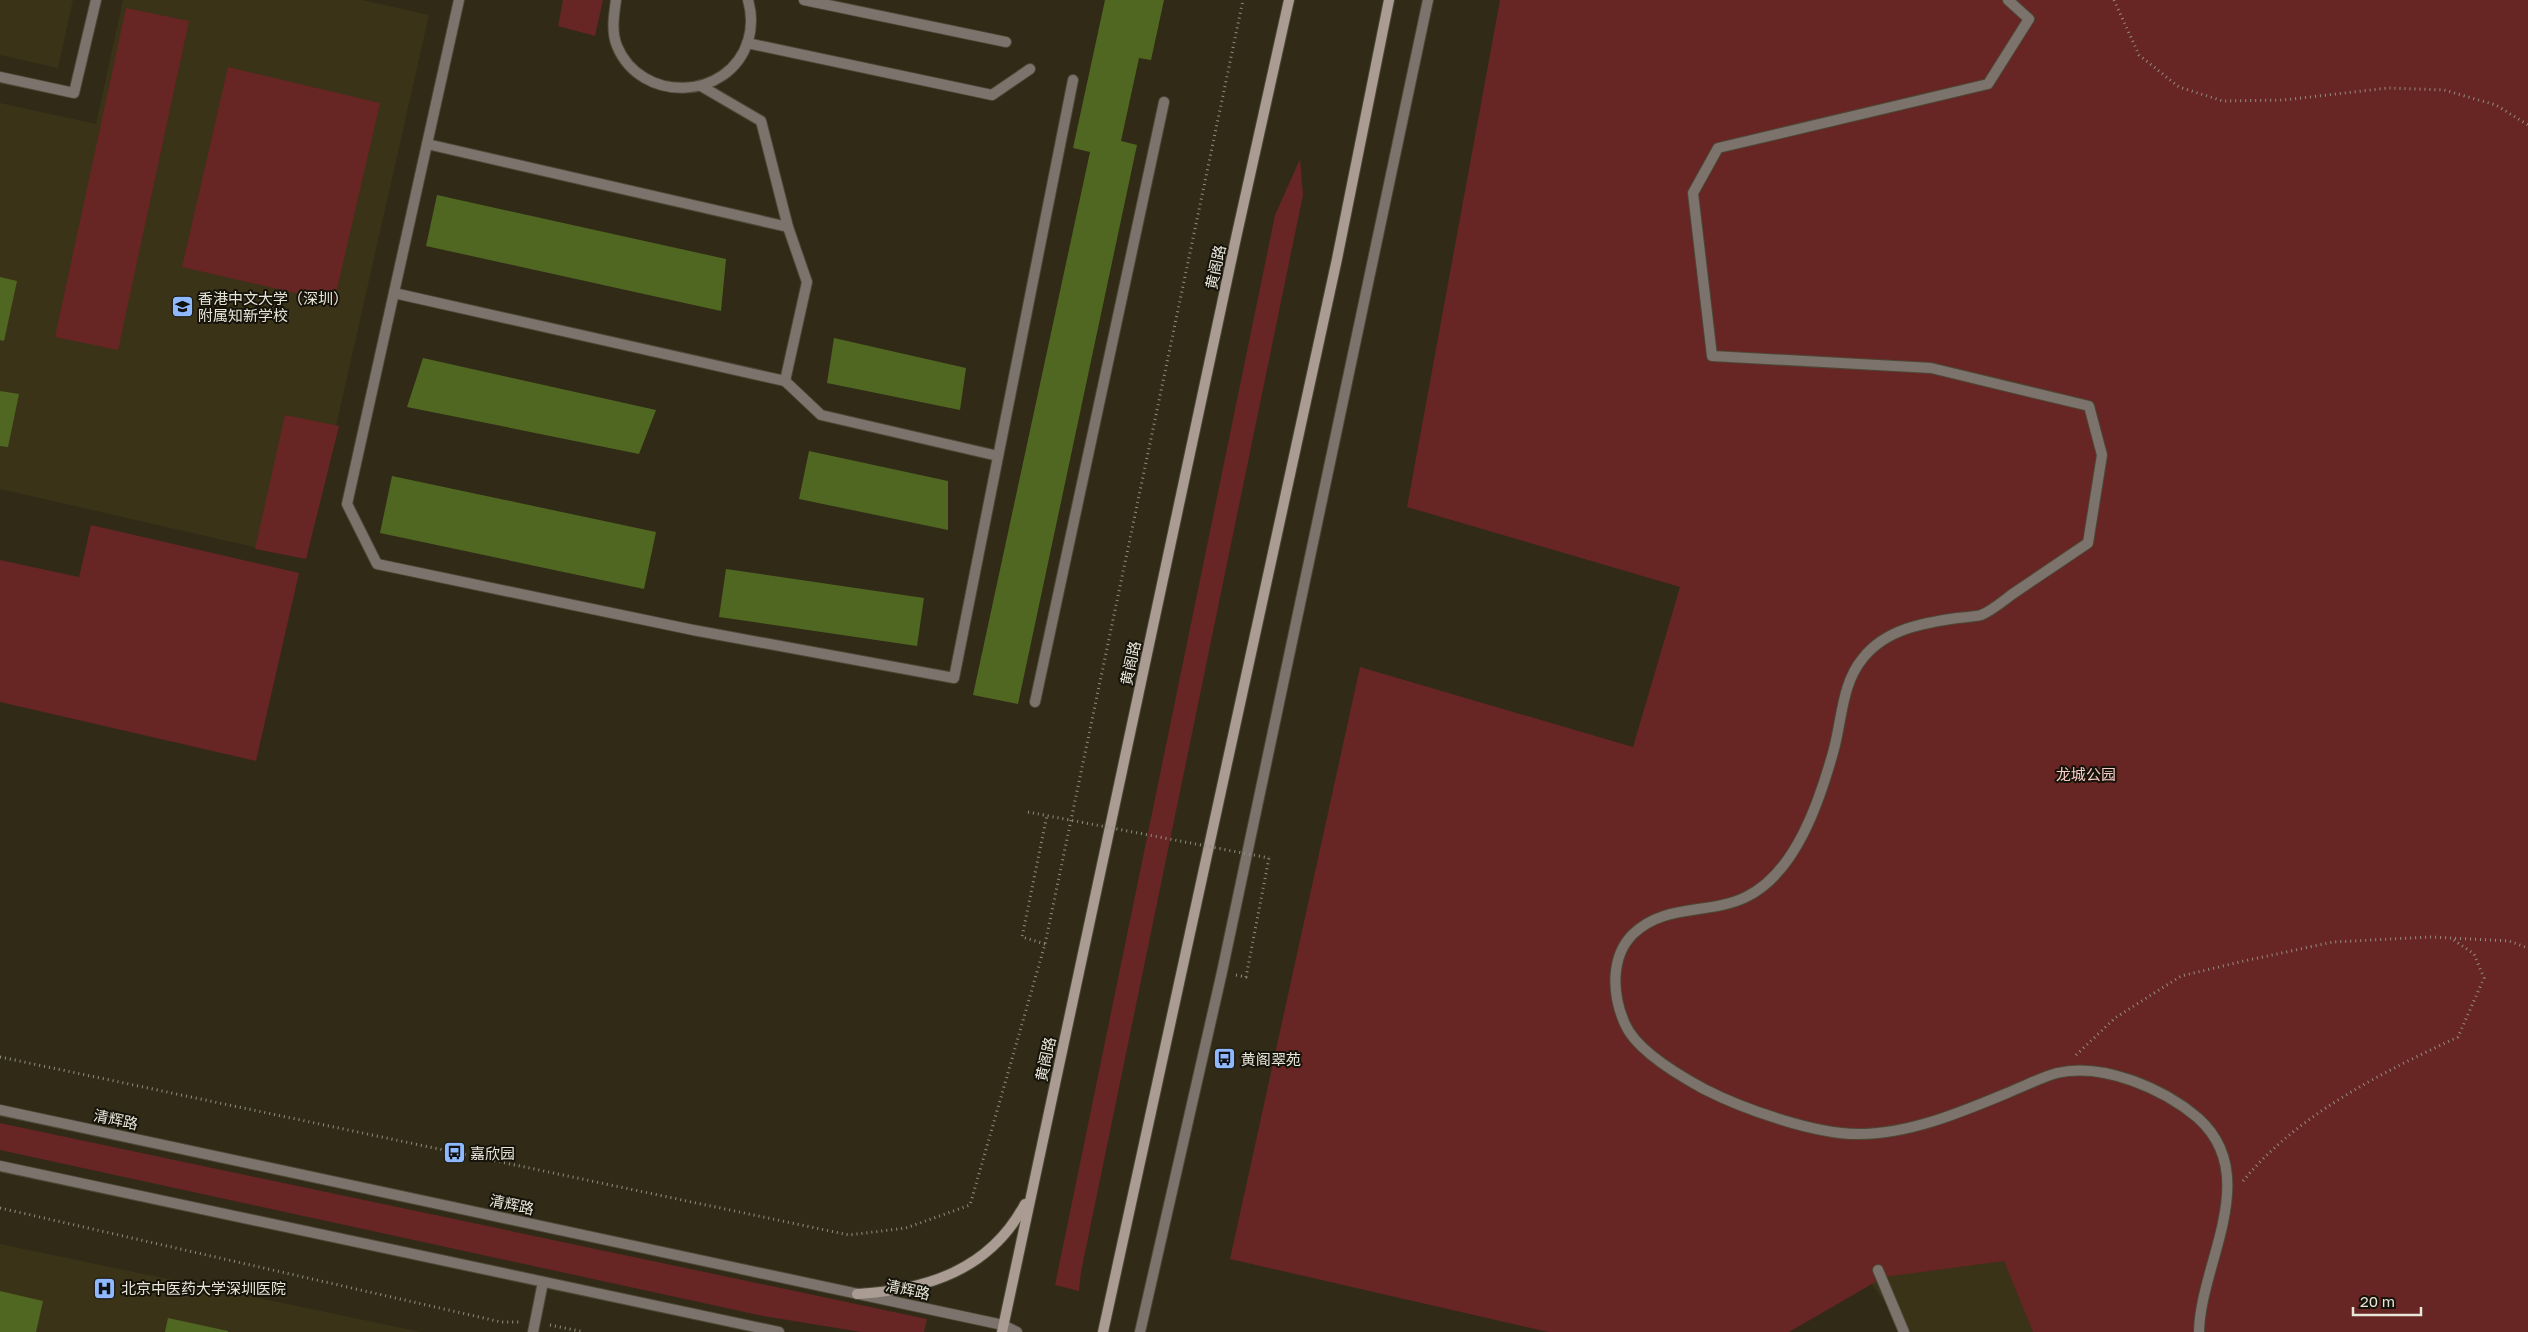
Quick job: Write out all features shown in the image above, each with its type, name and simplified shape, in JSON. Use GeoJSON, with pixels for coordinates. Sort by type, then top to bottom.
{"type":"FeatureCollection","features":[{"type":"Feature","properties":{"kind":"main road","name":"黄阁路"},"geometry":{"type":"LineString","coordinates":[[1002,1328],[1236,238],[1289,0]]}},
{"type":"Feature","properties":{"kind":"main road"},"geometry":{"type":"LineString","coordinates":[[1103,1332],[1337,259],[1389,0]]}},
{"type":"Feature","properties":{"kind":"main road"},"geometry":{"type":"LineString","coordinates":[[857,1294],[893,1292],[925,1285],[954,1273],[981,1256],[1001,1239],[1017,1220],[1031,1195]]}},
{"type":"Feature","properties":{"kind":"street"},"geometry":{"type":"LineString","coordinates":[[0,77],[74,94],[96,0]]}},
{"type":"Feature","properties":{"kind":"street"},"geometry":{"type":"LineString","coordinates":[[460,0],[347,504],[377,564],[693,630],[954,678],[1073,80]]}},
{"type":"Feature","properties":{"kind":"street"},"geometry":{"type":"LineString","coordinates":[[616,0],[613,22],[617,45],[630,66],[648,80],[669,88],[691,89],[713,83],[731,70],[744,52],[751,31],[751,9],[748,0]]}},
{"type":"Feature","properties":{"kind":"street"},"geometry":{"type":"LineString","coordinates":[[804,0],[1006,42]]}},
{"type":"Feature","properties":{"kind":"street"},"geometry":{"type":"LineString","coordinates":[[1140,1332],[1222,972],[1428,0]]}},
{"type":"Feature","properties":{"kind":"street"},"geometry":{"type":"LineString","coordinates":[[2008,0],[2029,20],[1988,84],[1718,148],[1693,193],[1712,356],[1931,368],[2089,406],[2102,455],[2088,543],[1982,615],[1917,624],[1883,640],[1862,658],[1848,684],[1834,748],[1820,792],[1804,833],[1781,870],[1766,885],[1743,899],[1672,912],[1643,924],[1624,944],[1614,981],[1618,1007],[1627,1030],[1670,1070],[1720,1097],[1761,1113],[1803,1126],[1856,1134],[1905,1129],[1949,1116],[2058,1073],[2083,1071],[2104,1074],[2148,1086],[2176,1101],[2202,1121],[2216,1141],[2226,1163],[2226,1211],[2200,1310],[2199,1332]]}},
{"type":"Feature","properties":{"kind":"street"},"geometry":{"type":"LineString","coordinates":[[747,43],[992,95],[1030,69]]}},
{"type":"Feature","properties":{"kind":"street"},"geometry":{"type":"LineString","coordinates":[[701,86],[761,121],[788,227],[807,282],[785,381]]}},
{"type":"Feature","properties":{"kind":"street"},"geometry":{"type":"LineString","coordinates":[[1035,702],[1164,102]]}},
{"type":"Feature","properties":{"kind":"street"},"geometry":{"type":"LineString","coordinates":[[427,144],[788,227]]}},
{"type":"Feature","properties":{"kind":"street"},"geometry":{"type":"LineString","coordinates":[[394,293],[785,381],[821,415],[998,456]]}},
{"type":"Feature","properties":{"kind":"street","name":"清辉路"},"geometry":{"type":"LineString","coordinates":[[0,1110],[857,1294],[1017,1332]]}},
{"type":"Feature","properties":{"kind":"street"},"geometry":{"type":"LineString","coordinates":[[0,1166],[779,1332]]}},
{"type":"Feature","properties":{"kind":"street"},"geometry":{"type":"LineString","coordinates":[[1878,1270],[1904,1332]]}},
{"type":"Feature","properties":{"kind":"street"},"geometry":{"type":"LineString","coordinates":[[534,1327],[543,1282]]}},
{"type":"Feature","properties":{"kind":"path"},"geometry":{"type":"LineString","coordinates":[[0,1057],[849,1235],[906,1228],[970,1205],[1045,944],[1243,0]]}},
{"type":"Feature","properties":{"kind":"path"},"geometry":{"type":"LineString","coordinates":[[2114,0],[2139,54],[2179,87],[2223,101],[2284,100],[2388,88],[2444,90],[2496,105],[2528,125]]}},
{"type":"Feature","properties":{"kind":"path"},"geometry":{"type":"LineString","coordinates":[[1028,812],[1270,858],[1246,977],[1222,972]]}},
{"type":"Feature","properties":{"kind":"path"},"geometry":{"type":"LineString","coordinates":[[1045,944],[1022,937],[1046,815]]}},
{"type":"Feature","properties":{"kind":"path"},"geometry":{"type":"LineString","coordinates":[[2227,1201],[2264,1155],[2315,1115],[2401,1063],[2458,1037],[2484,978],[2474,954],[2451,938]]}},
{"type":"Feature","properties":{"kind":"path"},"geometry":{"type":"LineString","coordinates":[[2058,1073],[2114,1018],[2181,976],[2333,942],[2451,938],[2509,941],[2528,948]]}},
{"type":"Feature","properties":{"kind":"path"},"geometry":{"type":"LineString","coordinates":[[0,1208],[501,1322],[584,1332]]}},
{"type":"Feature","properties":{"kind":"shaded area"},"geometry":{"type":"Polygon","coordinates":[[[0,0],[73,0],[58,68],[0,55],[0,0]]]}},
{"type":"Feature","properties":{"kind":"shaded area","name":"香港中文大学（深圳） 附属知新学校"},"geometry":{"type":"Polygon","coordinates":[[[123,0],[362,0],[429,15],[306,559],[0,489],[0,103],[96,124],[123,0]]]}},
{"type":"Feature","properties":{"kind":"shaded area"},"geometry":{"type":"Polygon","coordinates":[[[1985,1206],[2033,1332],[1907,1332],[1862,1271],[1985,1206]]]}},
{"type":"Feature","properties":{"kind":"shaded area","name":"北京中医药大学深圳医院"},"geometry":{"type":"Polygon","coordinates":[[[0,1244],[421,1332],[0,1332],[0,1244]]]}},
{"type":"Feature","properties":{"kind":"green space"},"geometry":{"type":"Polygon","coordinates":[[[563,0],[603,0],[595,36],[558,26],[563,0]]]}},
{"type":"Feature","properties":{"kind":"green space","name":"龙城公园"},"geometry":{"type":"Polygon","coordinates":[[[1500,0],[2528,0],[2528,1332],[2033,1332],[2004,1261],[1884,1277],[1789,1332],[1548,1332],[1230,1259],[1360,667],[1633,747],[1680,587],[1407,507],[1500,0]]]}},
{"type":"Feature","properties":{"kind":"green space"},"geometry":{"type":"Polygon","coordinates":[[[126,8],[189,21],[118,350],[55,337],[126,8]]]}},
{"type":"Feature","properties":{"kind":"green space"},"geometry":{"type":"Polygon","coordinates":[[[228,67],[380,103],[334,302],[182,267],[228,67]]]}},
{"type":"Feature","properties":{"kind":"green space"},"geometry":{"type":"Polygon","coordinates":[[[1300,159],[1303,195],[1081,1272],[1079,1291],[1055,1285],[1275,215],[1300,159]]]}},
{"type":"Feature","properties":{"kind":"green space"},"geometry":{"type":"Polygon","coordinates":[[[285,415],[339,426],[306,559],[255,549],[285,415]]]}},
{"type":"Feature","properties":{"kind":"green space"},"geometry":{"type":"Polygon","coordinates":[[[91,525],[299,573],[256,761],[0,702],[0,560],[79,577],[91,525]]]}},
{"type":"Feature","properties":{"kind":"green space"},"geometry":{"type":"Polygon","coordinates":[[[0,1123],[927,1319],[924,1332],[861,1332],[763,1316],[0,1150],[0,1123]]]}},
{"type":"Feature","properties":{"kind":"building"},"geometry":{"type":"Polygon","coordinates":[[[1105,0],[1164,0],[1151,60],[1139,58],[1121,141],[1137,145],[1018,704],[973,695],[1090,152],[1073,148],[1105,0]]]}},
{"type":"Feature","properties":{"kind":"building"},"geometry":{"type":"Polygon","coordinates":[[[437,195],[726,259],[721,311],[426,246],[437,195]]]}},
{"type":"Feature","properties":{"kind":"building"},"geometry":{"type":"Polygon","coordinates":[[[0,277],[17,281],[4,341],[0,340],[0,277]]]}},
{"type":"Feature","properties":{"kind":"building"},"geometry":{"type":"Polygon","coordinates":[[[834,338],[966,368],[960,410],[827,383],[834,338]]]}},
{"type":"Feature","properties":{"kind":"building"},"geometry":{"type":"Polygon","coordinates":[[[423,358],[656,410],[639,454],[407,407],[423,358]]]}},
{"type":"Feature","properties":{"kind":"building"},"geometry":{"type":"Polygon","coordinates":[[[0,391],[19,394],[8,447],[0,446],[0,391]]]}},
{"type":"Feature","properties":{"kind":"building"},"geometry":{"type":"Polygon","coordinates":[[[809,451],[948,481],[948,530],[799,499],[809,451]]]}},
{"type":"Feature","properties":{"kind":"building"},"geometry":{"type":"Polygon","coordinates":[[[392,476],[656,532],[644,589],[380,533],[392,476]]]}},
{"type":"Feature","properties":{"kind":"building"},"geometry":{"type":"Polygon","coordinates":[[[726,569],[924,598],[917,646],[719,617],[726,569]]]}},
{"type":"Feature","properties":{"kind":"building"},"geometry":{"type":"Polygon","coordinates":[[[0,1291],[43,1301],[36,1332],[0,1332],[0,1291]]]}},
{"type":"Feature","properties":{"kind":"building"},"geometry":{"type":"Polygon","coordinates":[[[168,1318],[228,1331],[228,1332],[165,1332],[168,1318]]]}},
{"type":"Feature","properties":{"kind":"place","name":"香港中文大学（深圳） 附属知新学校"},"geometry":{"type":"Point","coordinates":[182,307]}},
{"type":"Feature","properties":{"kind":"place","name":"黄阁翠苑"},"geometry":{"type":"Point","coordinates":[1225,1059]}},
{"type":"Feature","properties":{"kind":"place","name":"嘉欣园"},"geometry":{"type":"Point","coordinates":[454,1153]}},
{"type":"Feature","properties":{"kind":"place","name":"北京中医药大学深圳医院"},"geometry":{"type":"Point","coordinates":[105,1288]}}]}
